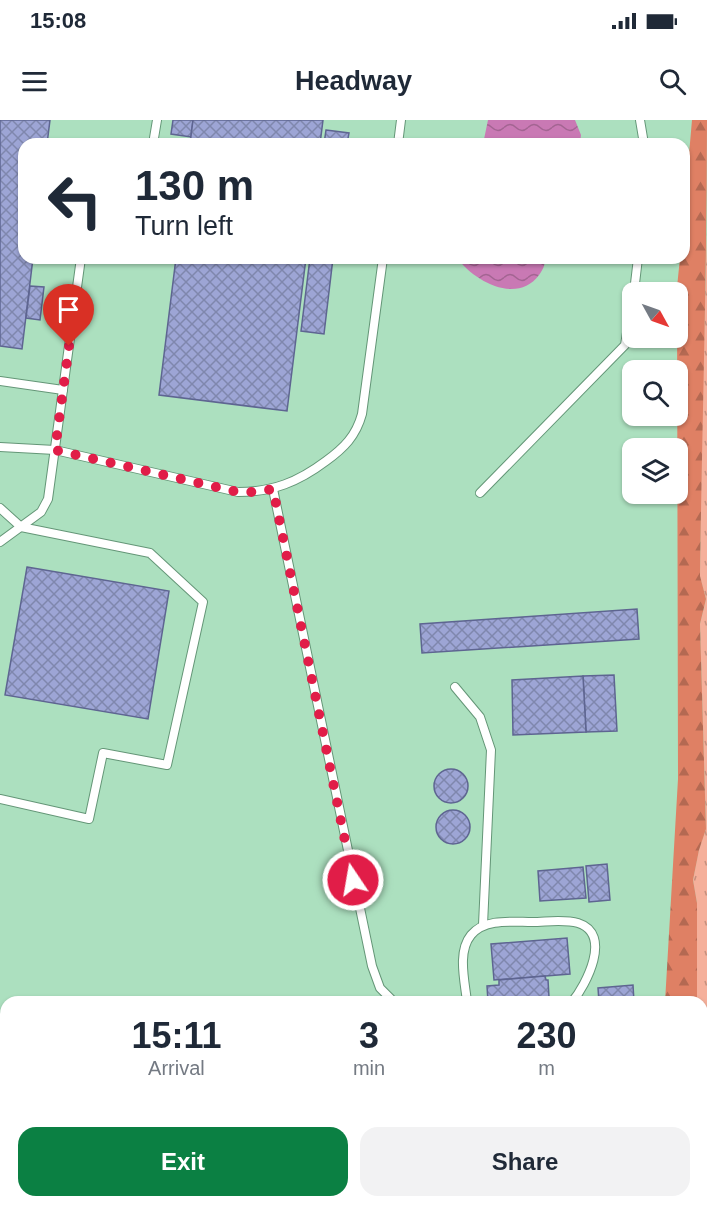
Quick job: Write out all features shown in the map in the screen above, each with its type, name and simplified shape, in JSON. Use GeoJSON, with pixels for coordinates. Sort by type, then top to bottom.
{"type":"FeatureCollection","features":[{"type":"Feature","properties":{"kind":"lane"},"geometry":{"type":"LineString","coordinates":[[154,138],[157,120]]}},
{"type":"Feature","properties":{"kind":"lane"},"geometry":{"type":"LineString","coordinates":[[399,138],[401,120]]}},
{"type":"Feature","properties":{"kind":"lane"},"geometry":{"type":"LineString","coordinates":[[640,120],[643,138]]}},
{"type":"Feature","properties":{"kind":"lane"},"geometry":{"type":"LineString","coordinates":[[0,542],[41,512],[48,499],[80,264]]}},
{"type":"Feature","properties":{"kind":"lane"},"geometry":{"type":"LineString","coordinates":[[0,447],[55,450],[238,492],[256,492],[295,482],[339,452],[358,428],[362,414],[382,264]]}},
{"type":"Feature","properties":{"kind":"lane"},"geometry":{"type":"LineString","coordinates":[[635,282],[638,264]]}},
{"type":"Feature","properties":{"kind":"lane"},"geometry":{"type":"LineString","coordinates":[[480,493],[622,348]]}},
{"type":"Feature","properties":{"kind":"lane"},"geometry":{"type":"LineString","coordinates":[[0,381],[63,390]]}},
{"type":"Feature","properties":{"kind":"lane"},"geometry":{"type":"LineString","coordinates":[[273,489],[372,966],[380,988],[388,996]]}},
{"type":"Feature","properties":{"kind":"lane"},"geometry":{"type":"LineString","coordinates":[[0,508],[21,527],[150,553],[203,602],[166,765],[103,753],[90,819],[0,799]]}},
{"type":"Feature","properties":{"kind":"lane"},"geometry":{"type":"LineString","coordinates":[[456,687],[480,717],[491,750],[483,925]]}},
{"type":"Feature","properties":{"kind":"lane"},"geometry":{"type":"LineString","coordinates":[[466,996],[463,967],[465,946],[471,934],[483,925],[499,922],[566,922],[580,924],[590,932],[596,948],[592,967],[575,996]]}},
{"type":"Feature","properties":{"kind":"green space"},"geometry":{"type":"Polygon","coordinates":[[[692,120],[707,120],[700,576],[706,599],[700,624],[706,829],[693,880],[697,903],[697,996],[665,996],[678,779],[677,504],[688,504],[688,438],[677,438],[677,426],[688,426],[688,360],[677,360],[677,348],[688,348],[688,282],[678,282],[679,264],[690,264],[692,120]]]}},
{"type":"Feature","properties":{"kind":"green space"},"geometry":{"type":"Polygon","coordinates":[[[707,229],[707,996],[697,996],[697,903],[693,880],[699,849],[706,829],[700,624],[706,599],[700,577],[707,229]]]}},
{"type":"Feature","properties":{"kind":"water"},"geometry":{"type":"Polygon","coordinates":[[[488,120],[575,120],[581,135],[581,138],[484,138],[488,120]]]}},
{"type":"Feature","properties":{"kind":"water"},"geometry":{"type":"Polygon","coordinates":[[[462,264],[544,264],[542,271],[530,284],[508,289],[485,281],[462,264]]]}},
{"type":"Feature","properties":{"kind":"building"},"geometry":{"type":"Polygon","coordinates":[[[0,120],[50,120],[48,138],[18,138],[18,264],[32,264],[22,349],[0,346],[0,120]]]}},
{"type":"Feature","properties":{"kind":"building"},"geometry":{"type":"Polygon","coordinates":[[[173,120],[193,120],[191,137],[171,134],[173,120]]]}},
{"type":"Feature","properties":{"kind":"building"},"geometry":{"type":"Polygon","coordinates":[[[193,120],[323,120],[321,138],[191,138],[193,120]]]}},
{"type":"Feature","properties":{"kind":"building"},"geometry":{"type":"Polygon","coordinates":[[[326,130],[349,133],[348,138],[325,138],[326,130]]]}},
{"type":"Feature","properties":{"kind":"building"},"geometry":{"type":"Polygon","coordinates":[[[175,264],[305,264],[287,411],[159,395],[175,264]]]}},
{"type":"Feature","properties":{"kind":"building"},"geometry":{"type":"Polygon","coordinates":[[[309,264],[332,264],[324,334],[301,331],[309,264]]]}},
{"type":"Feature","properties":{"kind":"building"},"geometry":{"type":"Polygon","coordinates":[[[30,286],[44,287],[40,320],[26,318],[30,286]]]}},
{"type":"Feature","properties":{"kind":"building"},"geometry":{"type":"Polygon","coordinates":[[[27,567],[169,591],[148,719],[5,695],[27,567]]]}},
{"type":"Feature","properties":{"kind":"building"},"geometry":{"type":"Polygon","coordinates":[[[637,609],[639,639],[422,653],[420,624],[637,609]]]}},
{"type":"Feature","properties":{"kind":"building"},"geometry":{"type":"Polygon","coordinates":[[[614,675],[617,731],[586,732],[583,676],[614,675]]]}},
{"type":"Feature","properties":{"kind":"building"},"geometry":{"type":"Polygon","coordinates":[[[583,676],[586,732],[513,735],[512,680],[583,676]]]}},
{"type":"Feature","properties":{"kind":"building"},"geometry":{"type":"Polygon","coordinates":[[[451,769],[463,774],[468,786],[463,798],[451,803],[439,798],[434,786],[439,774],[451,769]]]}},
{"type":"Feature","properties":{"kind":"building"},"geometry":{"type":"Polygon","coordinates":[[[453,810],[465,815],[470,827],[465,839],[453,844],[441,839],[436,827],[441,815],[453,810]]]}},
{"type":"Feature","properties":{"kind":"building"},"geometry":{"type":"Polygon","coordinates":[[[607,864],[610,900],[589,902],[586,866],[607,864]]]}},
{"type":"Feature","properties":{"kind":"building"},"geometry":{"type":"Polygon","coordinates":[[[583,867],[586,898],[540,901],[538,871],[583,867]]]}},
{"type":"Feature","properties":{"kind":"building"},"geometry":{"type":"Polygon","coordinates":[[[567,938],[570,974],[494,980],[491,944],[567,938]]]}},
{"type":"Feature","properties":{"kind":"building"},"geometry":{"type":"Polygon","coordinates":[[[545,976],[548,980],[549,996],[488,996],[487,986],[499,985],[499,980],[545,976]]]}},
{"type":"Feature","properties":{"kind":"building"},"geometry":{"type":"Polygon","coordinates":[[[633,985],[634,996],[599,996],[598,988],[633,985]]]}},
{"type":"Feature","properties":{"kind":"route"},"geometry":{"type":"LineString","coordinates":[[69,346],[55,450],[238,492],[273,489],[353,880]]}}]}
